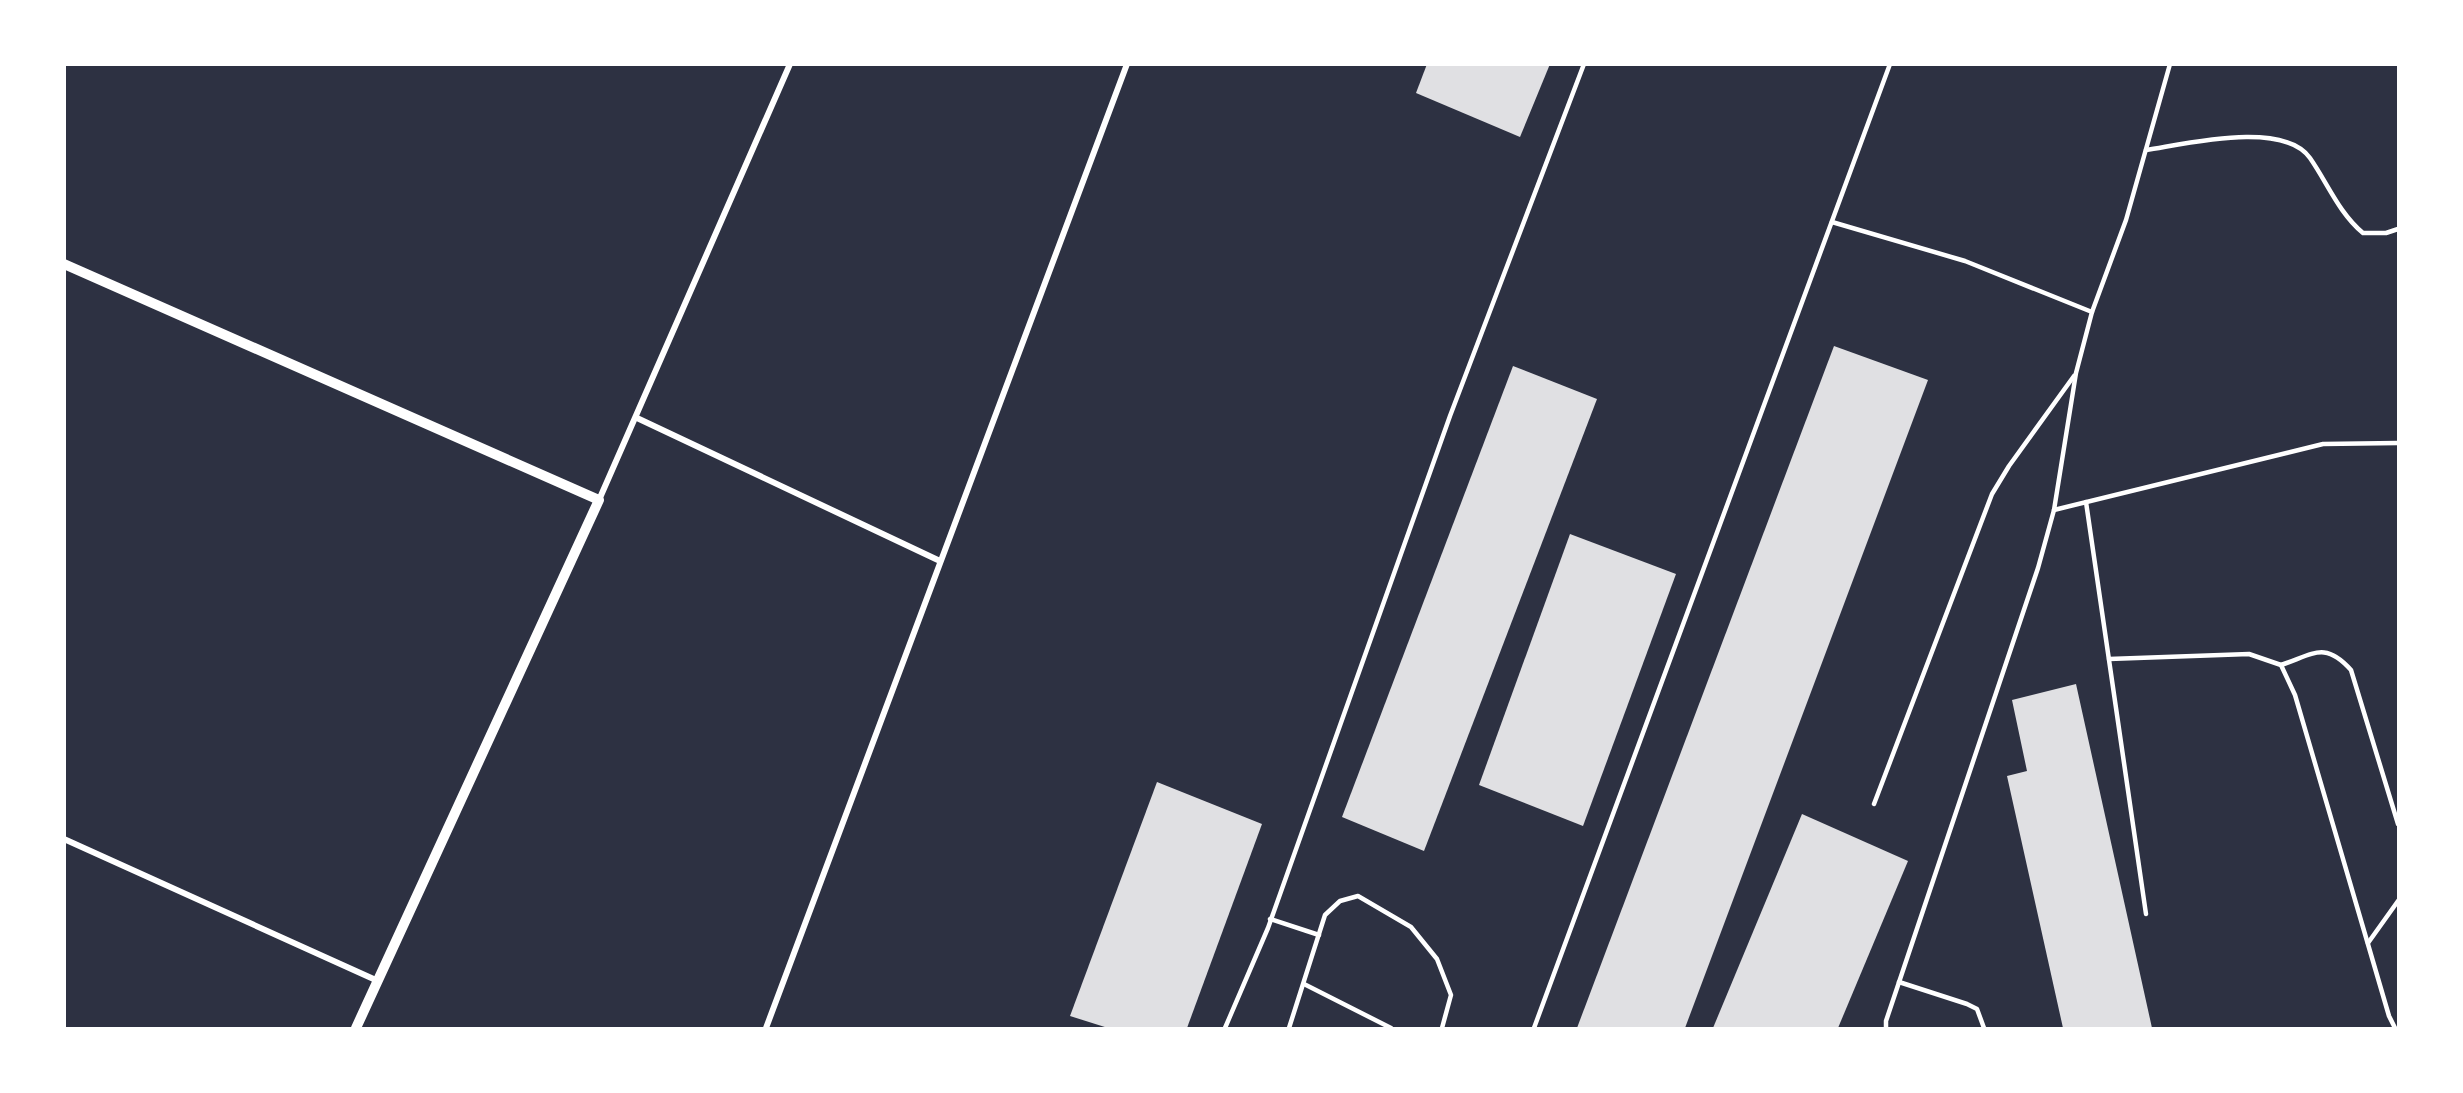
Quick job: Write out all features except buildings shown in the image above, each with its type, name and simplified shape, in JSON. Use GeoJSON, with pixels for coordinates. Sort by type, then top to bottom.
{"type":"FeatureCollection","features":[{"type":"Feature","properties":{"kind":"street"},"geometry":{"type":"LineString","coordinates":[[356,1029],[637,418],[790,64]]}},
{"type":"Feature","properties":{"kind":"street"},"geometry":{"type":"LineString","coordinates":[[766,1029],[1127,64]]}},
{"type":"Feature","properties":{"kind":"street"},"geometry":{"type":"LineString","coordinates":[[64,264],[599,500]]}},
{"type":"Feature","properties":{"kind":"street"},"geometry":{"type":"LineString","coordinates":[[637,418],[940,561]]}},
{"type":"Feature","properties":{"kind":"street"},"geometry":{"type":"LineString","coordinates":[[64,839],[378,981]]}},
{"type":"Feature","properties":{"kind":"lane"},"geometry":{"type":"LineString","coordinates":[[1225,1029],[1270,919],[1450,416],[1584,64]]}},
{"type":"Feature","properties":{"kind":"lane"},"geometry":{"type":"LineString","coordinates":[[1534,1029],[1890,64]]}},
{"type":"Feature","properties":{"kind":"lane"},"geometry":{"type":"LineString","coordinates":[[1886,1029],[1899,982],[2038,568],[2054,510],[2076,373],[2091,312],[2126,220],[2170,64]]}},
{"type":"Feature","properties":{"kind":"lane"},"geometry":{"type":"LineString","coordinates":[[2146,150],[2254,136],[2288,141],[2308,156],[2348,221],[2363,233],[2386,233],[2398,229]]}},
{"type":"Feature","properties":{"kind":"lane"},"geometry":{"type":"LineString","coordinates":[[1832,222],[1965,261],[2091,312]]}},
{"type":"Feature","properties":{"kind":"lane"},"geometry":{"type":"LineString","coordinates":[[1874,804],[1992,494],[2009,466],[2076,373]]}},
{"type":"Feature","properties":{"kind":"lane"},"geometry":{"type":"LineString","coordinates":[[2054,510],[2323,444],[2398,443]]}},
{"type":"Feature","properties":{"kind":"lane"},"geometry":{"type":"LineString","coordinates":[[2086,502],[2146,914]]}},
{"type":"Feature","properties":{"kind":"lane"},"geometry":{"type":"LineString","coordinates":[[2109,659],[2249,654],[2282,665],[2322,651],[2339,656],[2351,670],[2398,824]]}},
{"type":"Feature","properties":{"kind":"lane"},"geometry":{"type":"LineString","coordinates":[[2282,665],[2295,695],[2389,1016],[2396,1029]]}},
{"type":"Feature","properties":{"kind":"lane"},"geometry":{"type":"LineString","coordinates":[[1289,1029],[1325,915],[1340,901],[1358,896],[1411,927],[1437,959],[1451,995],[1442,1029]]}},
{"type":"Feature","properties":{"kind":"lane"},"geometry":{"type":"LineString","coordinates":[[2368,943],[2398,901]]}},
{"type":"Feature","properties":{"kind":"lane"},"geometry":{"type":"LineString","coordinates":[[1270,919],[1319,935]]}},
{"type":"Feature","properties":{"kind":"lane"},"geometry":{"type":"LineString","coordinates":[[1899,982],[1967,1004],[1977,1010],[1984,1029]]}},
{"type":"Feature","properties":{"kind":"lane"},"geometry":{"type":"LineString","coordinates":[[1304,984],[1391,1029]]}}]}
